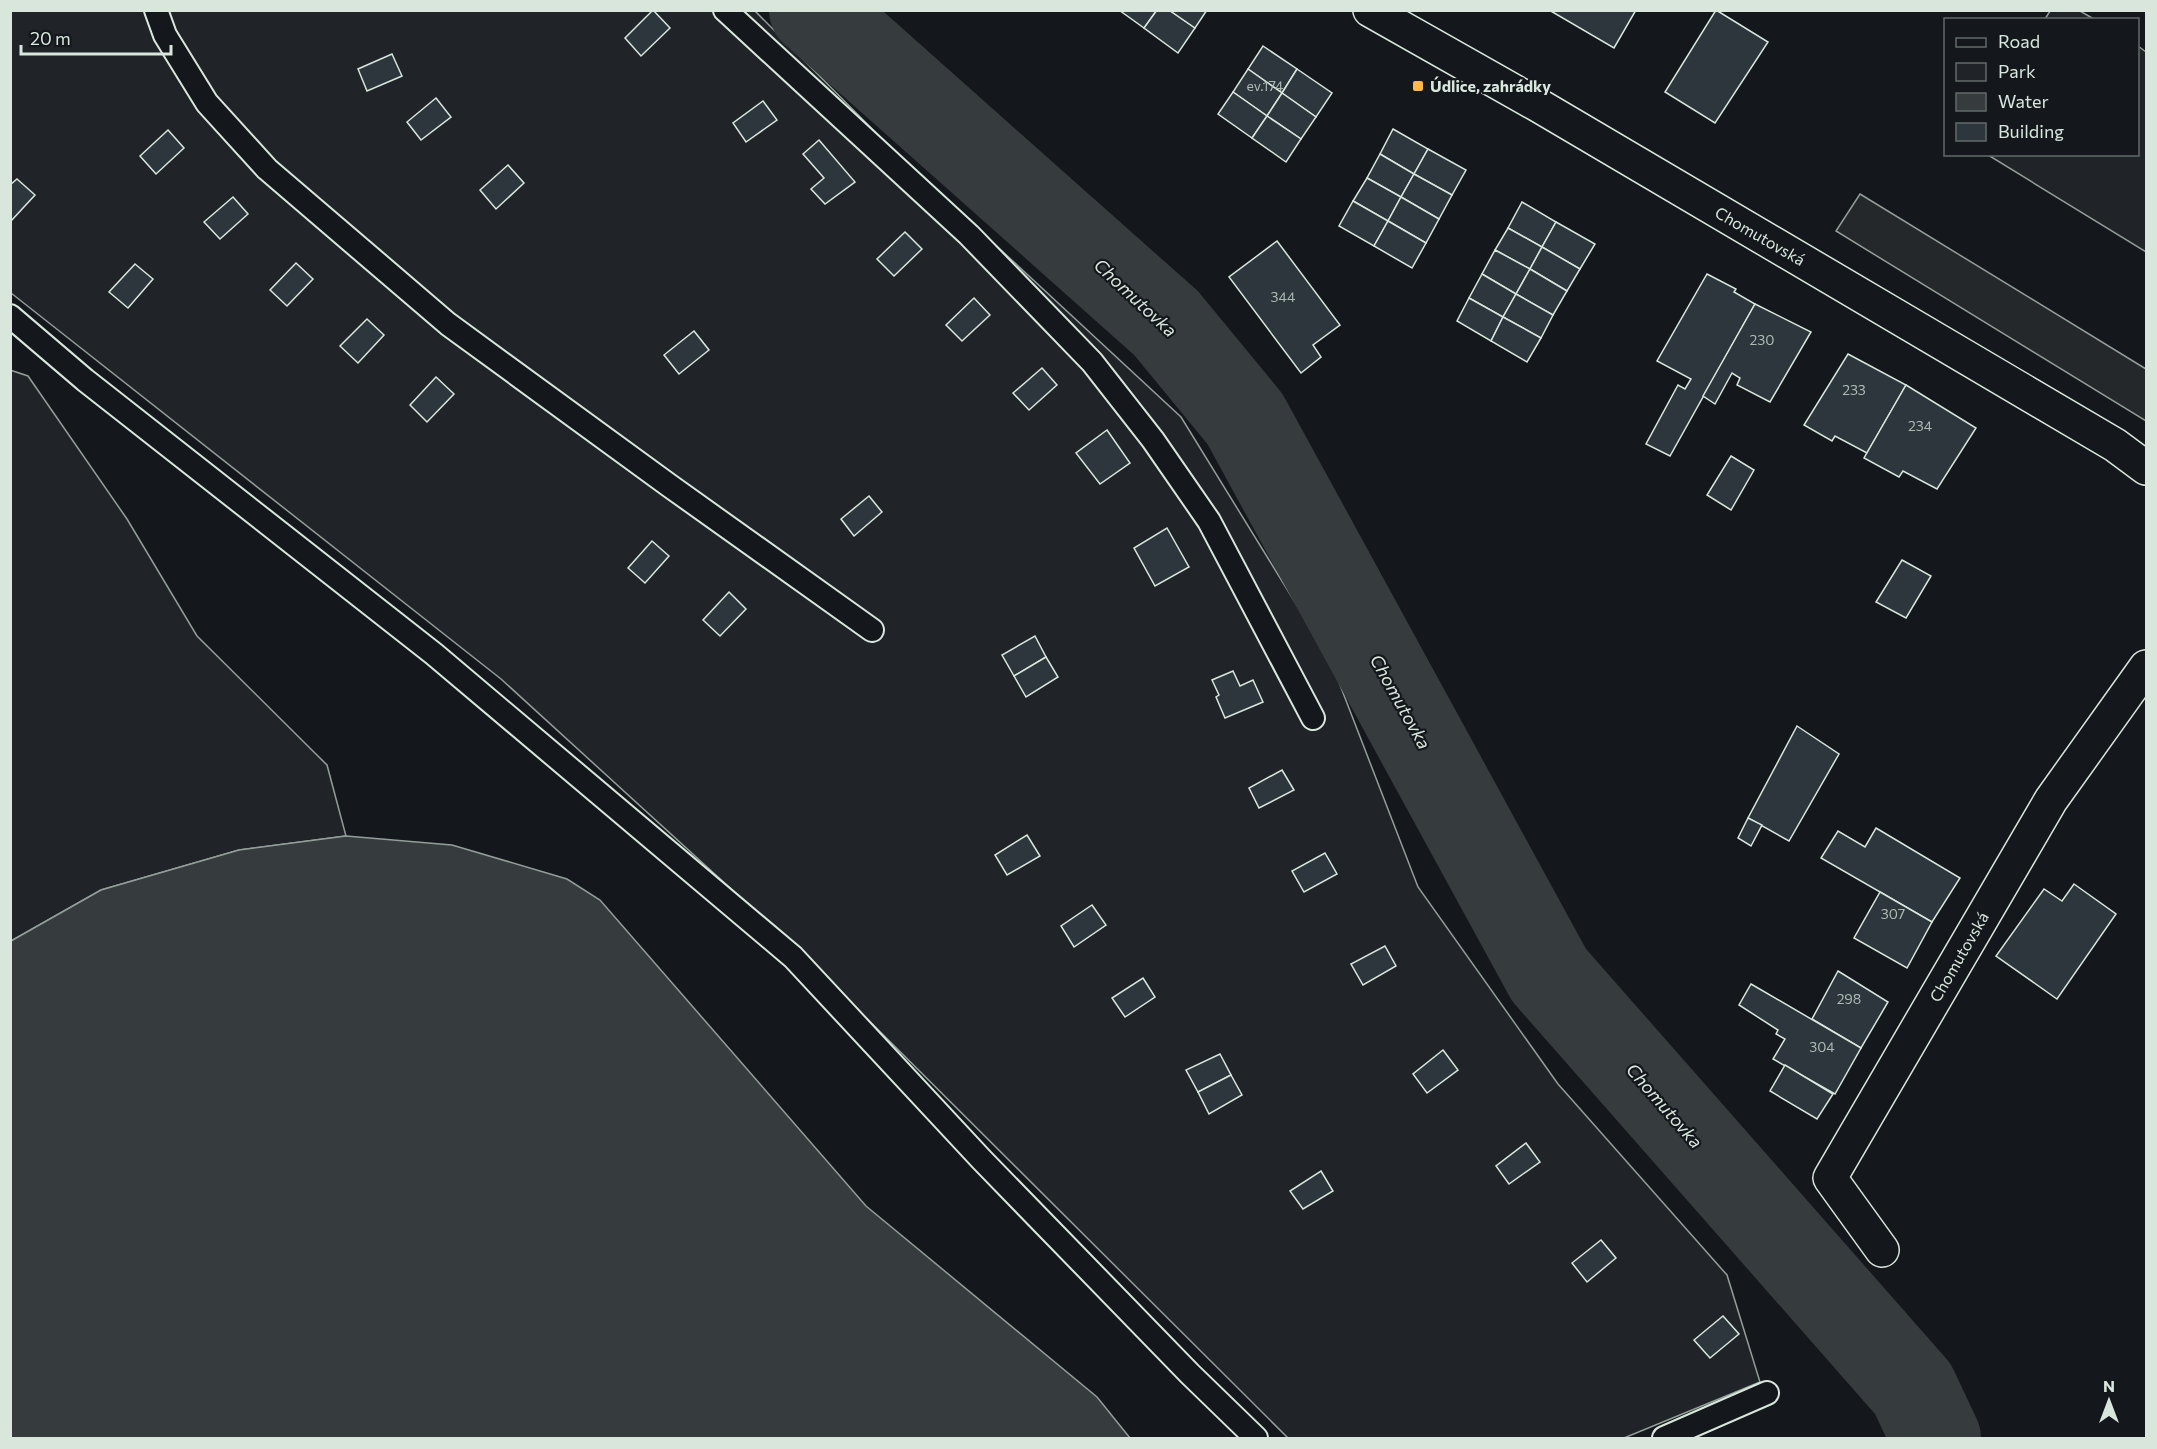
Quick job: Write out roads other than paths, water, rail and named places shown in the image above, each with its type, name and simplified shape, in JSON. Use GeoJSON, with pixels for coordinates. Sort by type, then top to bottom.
{"type":"FeatureCollection","features":[{"type":"Feature","properties":{"kind":"street","name":"Chomutovská"},"geometry":{"type":"LineString","coordinates":[[1370,10],[1548,111],[2105,439],[2146,468]]}},
{"type":"Feature","properties":{"kind":"street","name":"Chomutovská"},"geometry":{"type":"LineString","coordinates":[[1882,1250],[1830,1178],[2051,800],[2146,668]]}},
{"type":"Feature","properties":{"kind":"lane"},"geometry":{"type":"LineString","coordinates":[[156,10],[165,35],[207,103],[276,177],[448,324],[872,630]]}},
{"type":"Feature","properties":{"kind":"lane"},"geometry":{"type":"LineString","coordinates":[[725,10],[969,235],[1092,362],[1153,440],[1209,521],[1313,718]]}},
{"type":"Feature","properties":{"kind":"lane"},"geometry":{"type":"LineString","coordinates":[[10,316],[85,380],[434,654],[793,957],[982,1160],[1190,1374],[1256,1438]]}},
{"type":"Feature","properties":{"kind":"lane"},"geometry":{"type":"LineString","coordinates":[[1664,1438],[1767,1393]]}},
{"type":"Feature","properties":{"kind":"water"},"geometry":{"type":"Polygon","coordinates":[[[346,836],[452,845],[567,879],[600,900],[866,1206],[1097,1397],[1130,1438],[11,1438],[11,941],[101,890],[239,850],[346,836]]]}},
{"type":"Feature","properties":{"kind":"waterway","name":"Chomutovka"},"geometry":{"type":"LineString","coordinates":[[814,10],[1166,323],[1245,419],[1549,975],[1913,1389],[1936,1438]]}},
{"type":"Feature","properties":{"kind":"place","name":"Údlice, zahrádky"},"geometry":{"type":"Point","coordinates":[1418,86]}}]}
